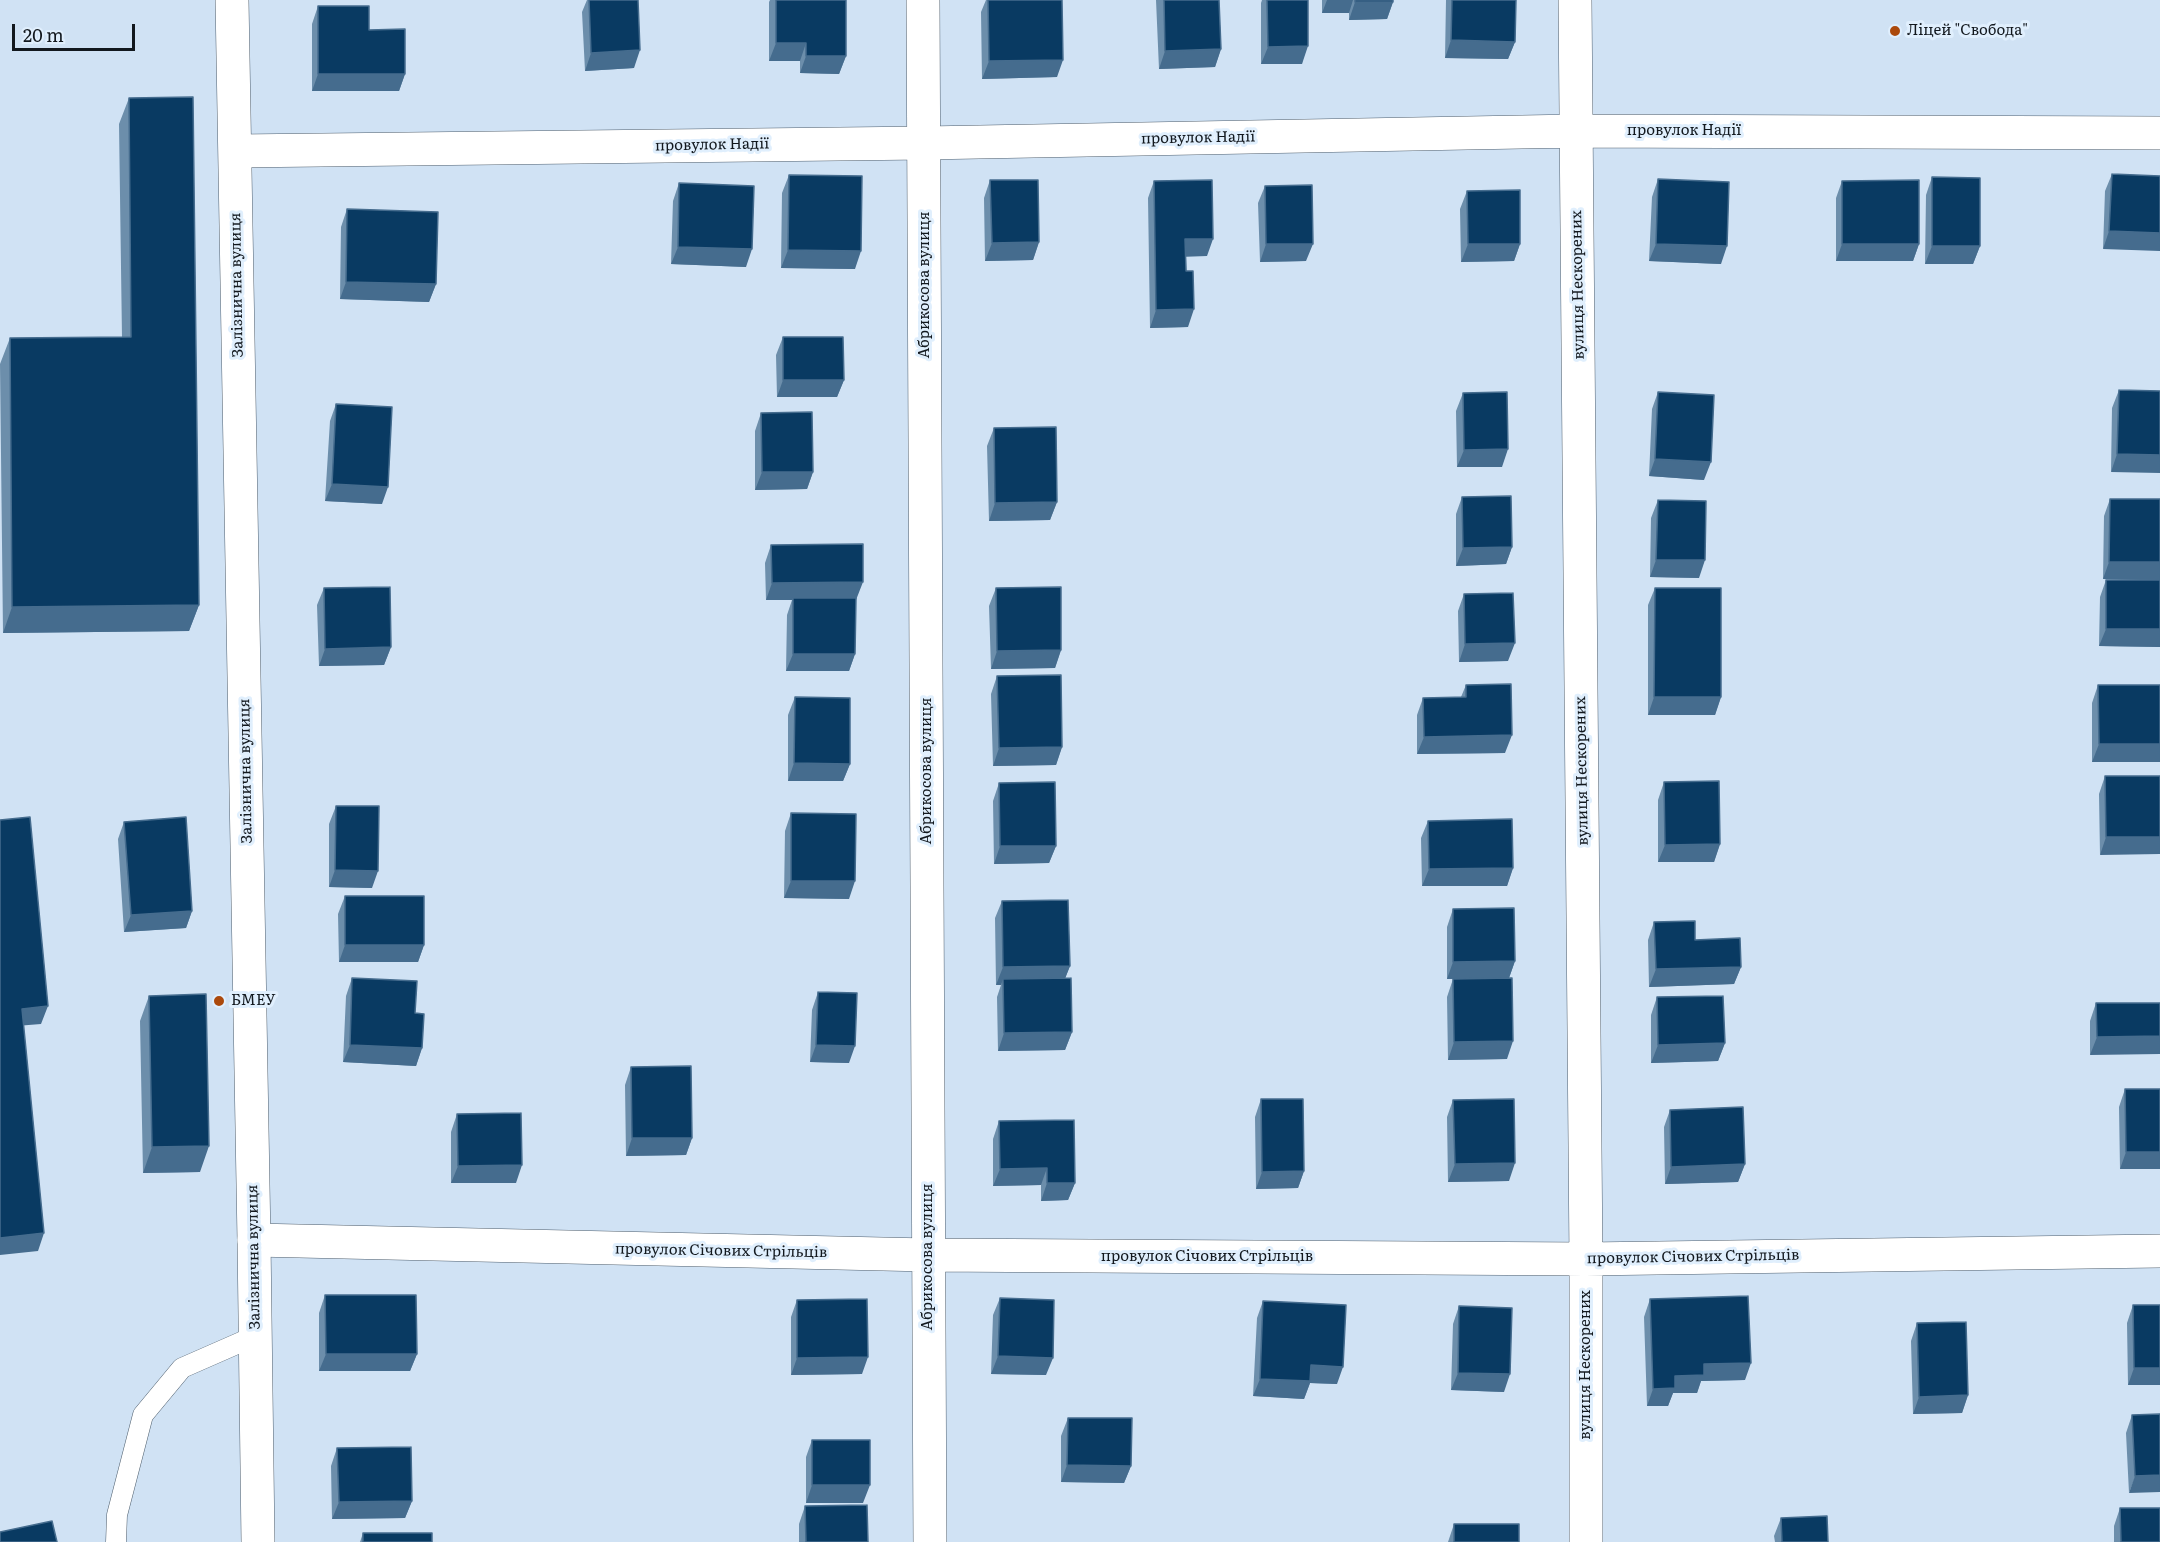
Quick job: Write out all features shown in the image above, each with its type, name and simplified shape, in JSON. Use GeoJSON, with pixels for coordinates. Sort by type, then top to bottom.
{"type":"FeatureCollection","features":[{"type":"Feature","properties":{"kind":"street","name":"Залізнична вулиця"},"geometry":{"type":"LineString","coordinates":[[232,0],[258,1542]]}},
{"type":"Feature","properties":{"kind":"street","name":"Абрикосова вулиця"},"geometry":{"type":"LineString","coordinates":[[923,0],[930,1542]]}},
{"type":"Feature","properties":{"kind":"street","name":"вулиця Нескорених"},"geometry":{"type":"LineString","coordinates":[[1575,0],[1586,1259],[1586,1542]]}},
{"type":"Feature","properties":{"kind":"street","name":"провулок Надії"},"geometry":{"type":"LineString","coordinates":[[236,151],[925,143],[1576,131],[2160,133]]}},
{"type":"Feature","properties":{"kind":"street","name":"провулок Січових Стрільців"},"geometry":{"type":"LineString","coordinates":[[254,1240],[928,1255],[1586,1259],[2160,1251]]}},
{"type":"Feature","properties":{"kind":"lane"},"geometry":{"type":"LineString","coordinates":[[116,1542],[117,1515],[143,1414],[182,1368],[255,1336]]}},
{"type":"Feature","properties":{"kind":"building"},"geometry":{"type":"Polygon","coordinates":[[[589,0],[638,0],[640,50],[591,53],[589,0]]]}},
{"type":"Feature","properties":{"kind":"building"},"geometry":{"type":"Polygon","coordinates":[[[776,0],[846,0],[846,56],[806,56],[806,43],[776,43],[776,0]]]}},
{"type":"Feature","properties":{"kind":"building"},"geometry":{"type":"Polygon","coordinates":[[[988,0],[1062,0],[1063,60],[989,61],[988,0]]]}},
{"type":"Feature","properties":{"kind":"building"},"geometry":{"type":"Polygon","coordinates":[[[1164,0],[1219,0],[1221,49],[1165,51],[1164,0]]]}},
{"type":"Feature","properties":{"kind":"building"},"geometry":{"type":"Polygon","coordinates":[[[1267,0],[1308,0],[1308,46],[1268,47],[1267,0]]]}},
{"type":"Feature","properties":{"kind":"building"},"geometry":{"type":"Polygon","coordinates":[[[1355,0],[1393,0],[1393,2],[1355,2],[1355,0]]]}},
{"type":"Feature","properties":{"kind":"building"},"geometry":{"type":"Polygon","coordinates":[[[1452,0],[1516,0],[1515,42],[1451,40],[1452,0]]]}},
{"type":"Feature","properties":{"kind":"building"},"geometry":{"type":"Polygon","coordinates":[[[318,6],[369,6],[369,30],[405,29],[405,74],[318,74],[318,6]]]}},
{"type":"Feature","properties":{"kind":"building"},"geometry":{"type":"Polygon","coordinates":[[[193,97],[199,605],[12,607],[10,338],[131,337],[129,98],[193,97]]]}},
{"type":"Feature","properties":{"kind":"building"},"geometry":{"type":"Polygon","coordinates":[[[2112,174],[2160,176],[2160,233],[2109,231],[2112,174]]]}},
{"type":"Feature","properties":{"kind":"building"},"geometry":{"type":"Polygon","coordinates":[[[789,175],[862,176],[861,251],[788,250],[789,175]]]}},
{"type":"Feature","properties":{"kind":"building"},"geometry":{"type":"Polygon","coordinates":[[[1932,177],[1980,178],[1980,246],[1932,246],[1932,177]]]}},
{"type":"Feature","properties":{"kind":"building"},"geometry":{"type":"Polygon","coordinates":[[[1658,179],[1729,182],[1727,246],[1656,244],[1658,179]]]}},
{"type":"Feature","properties":{"kind":"building"},"geometry":{"type":"Polygon","coordinates":[[[990,180],[1038,180],[1039,242],[992,243],[990,180]]]}},
{"type":"Feature","properties":{"kind":"building"},"geometry":{"type":"Polygon","coordinates":[[[1212,180],[1213,239],[1185,239],[1186,271],[1193,271],[1194,309],[1156,310],[1154,181],[1212,180]]]}},
{"type":"Feature","properties":{"kind":"building"},"geometry":{"type":"Polygon","coordinates":[[[1919,180],[1919,244],[1842,244],[1842,181],[1919,180]]]}},
{"type":"Feature","properties":{"kind":"building"},"geometry":{"type":"Polygon","coordinates":[[[679,183],[754,186],[752,249],[678,247],[679,183]]]}},
{"type":"Feature","properties":{"kind":"building"},"geometry":{"type":"Polygon","coordinates":[[[1312,185],[1313,244],[1266,244],[1265,186],[1312,185]]]}},
{"type":"Feature","properties":{"kind":"building"},"geometry":{"type":"Polygon","coordinates":[[[1520,190],[1520,244],[1468,244],[1467,191],[1520,190]]]}},
{"type":"Feature","properties":{"kind":"building"},"geometry":{"type":"Polygon","coordinates":[[[347,209],[438,212],[436,284],[346,282],[347,209]]]}},
{"type":"Feature","properties":{"kind":"building"},"geometry":{"type":"Polygon","coordinates":[[[783,337],[843,337],[844,380],[783,380],[783,337]]]}},
{"type":"Feature","properties":{"kind":"building"},"geometry":{"type":"Polygon","coordinates":[[[2119,390],[2160,391],[2160,455],[2117,454],[2119,390]]]}},
{"type":"Feature","properties":{"kind":"building"},"geometry":{"type":"Polygon","coordinates":[[[1507,392],[1508,449],[1464,450],[1463,393],[1507,392]]]}},
{"type":"Feature","properties":{"kind":"building"},"geometry":{"type":"Polygon","coordinates":[[[1658,392],[1714,395],[1711,462],[1655,459],[1658,392]]]}},
{"type":"Feature","properties":{"kind":"building"},"geometry":{"type":"Polygon","coordinates":[[[336,404],[392,407],[388,487],[332,484],[336,404]]]}},
{"type":"Feature","properties":{"kind":"building"},"geometry":{"type":"Polygon","coordinates":[[[812,412],[813,472],[762,472],[761,413],[812,412]]]}},
{"type":"Feature","properties":{"kind":"building"},"geometry":{"type":"Polygon","coordinates":[[[1056,427],[1057,502],[995,503],[994,428],[1056,427]]]}},
{"type":"Feature","properties":{"kind":"building"},"geometry":{"type":"Polygon","coordinates":[[[1511,496],[1512,547],[1463,548],[1462,497],[1511,496]]]}},
{"type":"Feature","properties":{"kind":"building"},"geometry":{"type":"Polygon","coordinates":[[[2110,499],[2160,499],[2160,562],[2109,562],[2110,499]]]}},
{"type":"Feature","properties":{"kind":"building"},"geometry":{"type":"Polygon","coordinates":[[[1658,500],[1706,501],[1705,560],[1656,560],[1658,500]]]}},
{"type":"Feature","properties":{"kind":"building"},"geometry":{"type":"Polygon","coordinates":[[[863,544],[863,582],[772,583],[771,545],[863,544]]]}},
{"type":"Feature","properties":{"kind":"building"},"geometry":{"type":"Polygon","coordinates":[[[2106,580],[2160,580],[2160,629],[2106,629],[2106,580]]]}},
{"type":"Feature","properties":{"kind":"building"},"geometry":{"type":"Polygon","coordinates":[[[390,587],[391,647],[325,649],[324,588],[390,587]]]}},
{"type":"Feature","properties":{"kind":"building"},"geometry":{"type":"Polygon","coordinates":[[[1061,587],[1061,650],[997,651],[996,588],[1061,587]]]}},
{"type":"Feature","properties":{"kind":"building"},"geometry":{"type":"Polygon","coordinates":[[[1655,588],[1721,588],[1721,697],[1654,697],[1655,588]]]}},
{"type":"Feature","properties":{"kind":"building"},"geometry":{"type":"Polygon","coordinates":[[[1513,593],[1515,643],[1465,644],[1464,594],[1513,593]]]}},
{"type":"Feature","properties":{"kind":"building"},"geometry":{"type":"Polygon","coordinates":[[[793,598],[856,598],[855,654],[793,654],[793,598]]]}},
{"type":"Feature","properties":{"kind":"building"},"geometry":{"type":"Polygon","coordinates":[[[1061,675],[1062,747],[999,748],[997,676],[1061,675]]]}},
{"type":"Feature","properties":{"kind":"building"},"geometry":{"type":"Polygon","coordinates":[[[1511,684],[1512,735],[1424,737],[1423,698],[1466,697],[1466,685],[1511,684]]]}},
{"type":"Feature","properties":{"kind":"building"},"geometry":{"type":"Polygon","coordinates":[[[2098,685],[2160,685],[2160,744],[2099,744],[2098,685]]]}},
{"type":"Feature","properties":{"kind":"building"},"geometry":{"type":"Polygon","coordinates":[[[795,697],[850,698],[850,764],[794,763],[795,697]]]}},
{"type":"Feature","properties":{"kind":"building"},"geometry":{"type":"Polygon","coordinates":[[[2105,776],[2160,776],[2160,837],[2106,837],[2105,776]]]}},
{"type":"Feature","properties":{"kind":"building"},"geometry":{"type":"Polygon","coordinates":[[[1719,781],[1720,844],[1665,845],[1664,782],[1719,781]]]}},
{"type":"Feature","properties":{"kind":"building"},"geometry":{"type":"Polygon","coordinates":[[[1055,782],[1056,846],[1000,846],[999,783],[1055,782]]]}},
{"type":"Feature","properties":{"kind":"building"},"geometry":{"type":"Polygon","coordinates":[[[336,806],[379,806],[378,871],[335,870],[336,806]]]}},
{"type":"Feature","properties":{"kind":"building"},"geometry":{"type":"Polygon","coordinates":[[[791,813],[856,814],[855,881],[791,881],[791,813]]]}},
{"type":"Feature","properties":{"kind":"building"},"geometry":{"type":"Polygon","coordinates":[[[30,817],[48,1006],[22,1009],[44,1233],[0,1238],[0,820],[30,817]]]}},
{"type":"Feature","properties":{"kind":"building"},"geometry":{"type":"Polygon","coordinates":[[[186,817],[192,911],[131,915],[124,822],[186,817]]]}},
{"type":"Feature","properties":{"kind":"building"},"geometry":{"type":"Polygon","coordinates":[[[1512,819],[1513,868],[1429,869],[1428,821],[1512,819]]]}},
{"type":"Feature","properties":{"kind":"building"},"geometry":{"type":"Polygon","coordinates":[[[345,896],[424,896],[424,945],[345,945],[345,896]]]}},
{"type":"Feature","properties":{"kind":"building"},"geometry":{"type":"Polygon","coordinates":[[[1068,900],[1070,966],[1003,967],[1002,901],[1068,900]]]}},
{"type":"Feature","properties":{"kind":"building"},"geometry":{"type":"Polygon","coordinates":[[[1514,908],[1515,961],[1453,962],[1453,909],[1514,908]]]}},
{"type":"Feature","properties":{"kind":"building"},"geometry":{"type":"Polygon","coordinates":[[[1695,921],[1695,940],[1740,938],[1741,967],[1656,969],[1654,922],[1695,921]]]}},
{"type":"Feature","properties":{"kind":"building"},"geometry":{"type":"Polygon","coordinates":[[[352,978],[417,981],[415,1013],[424,1014],[422,1048],[350,1045],[352,978]]]}},
{"type":"Feature","properties":{"kind":"building"},"geometry":{"type":"Polygon","coordinates":[[[1071,978],[1072,1032],[1004,1033],[1003,979],[1071,978]]]}},
{"type":"Feature","properties":{"kind":"building"},"geometry":{"type":"Polygon","coordinates":[[[1512,978],[1513,1041],[1454,1042],[1453,979],[1512,978]]]}},
{"type":"Feature","properties":{"kind":"building"},"geometry":{"type":"Polygon","coordinates":[[[818,992],[857,993],[855,1046],[816,1045],[818,992]]]}},
{"type":"Feature","properties":{"kind":"building"},"geometry":{"type":"Polygon","coordinates":[[[206,994],[209,1146],[152,1147],[149,996],[206,994]]]}},
{"type":"Feature","properties":{"kind":"building"},"geometry":{"type":"Polygon","coordinates":[[[1723,996],[1725,1043],[1658,1045],[1657,997],[1723,996]]]}},
{"type":"Feature","properties":{"kind":"building"},"geometry":{"type":"Polygon","coordinates":[[[2096,1003],[2160,1003],[2160,1036],[2097,1037],[2096,1003]]]}},
{"type":"Feature","properties":{"kind":"building"},"geometry":{"type":"Polygon","coordinates":[[[691,1066],[692,1138],[632,1138],[631,1067],[691,1066]]]}},
{"type":"Feature","properties":{"kind":"building"},"geometry":{"type":"Polygon","coordinates":[[[2125,1089],[2160,1089],[2160,1152],[2126,1152],[2125,1089]]]}},
{"type":"Feature","properties":{"kind":"building"},"geometry":{"type":"Polygon","coordinates":[[[1261,1099],[1303,1099],[1304,1171],[1262,1172],[1261,1099]]]}},
{"type":"Feature","properties":{"kind":"building"},"geometry":{"type":"Polygon","coordinates":[[[1514,1099],[1515,1163],[1455,1164],[1453,1100],[1514,1099]]]}},
{"type":"Feature","properties":{"kind":"building"},"geometry":{"type":"Polygon","coordinates":[[[1743,1107],[1745,1164],[1671,1167],[1670,1110],[1743,1107]]]}},
{"type":"Feature","properties":{"kind":"building"},"geometry":{"type":"Polygon","coordinates":[[[521,1113],[522,1165],[458,1166],[457,1114],[521,1113]]]}},
{"type":"Feature","properties":{"kind":"building"},"geometry":{"type":"Polygon","coordinates":[[[1074,1120],[1075,1183],[1047,1183],[1047,1168],[1000,1169],[999,1121],[1074,1120]]]}},
{"type":"Feature","properties":{"kind":"building"},"geometry":{"type":"Polygon","coordinates":[[[325,1295],[416,1295],[417,1354],[326,1354],[325,1295]]]}},
{"type":"Feature","properties":{"kind":"building"},"geometry":{"type":"Polygon","coordinates":[[[1748,1296],[1751,1363],[1704,1364],[1704,1375],[1675,1376],[1675,1388],[1653,1389],[1650,1299],[1748,1296]]]}},
{"type":"Feature","properties":{"kind":"building"},"geometry":{"type":"Polygon","coordinates":[[[1000,1298],[1054,1300],[1053,1358],[998,1356],[1000,1298]]]}},
{"type":"Feature","properties":{"kind":"building"},"geometry":{"type":"Polygon","coordinates":[[[867,1299],[868,1357],[797,1358],[797,1300],[867,1299]]]}},
{"type":"Feature","properties":{"kind":"building"},"geometry":{"type":"Polygon","coordinates":[[[1263,1301],[1346,1305],[1343,1367],[1311,1365],[1310,1381],[1260,1379],[1263,1301]]]}},
{"type":"Feature","properties":{"kind":"building"},"geometry":{"type":"Polygon","coordinates":[[[2133,1305],[2160,1305],[2160,1368],[2134,1368],[2133,1305]]]}},
{"type":"Feature","properties":{"kind":"building"},"geometry":{"type":"Polygon","coordinates":[[[1459,1306],[1512,1308],[1510,1374],[1458,1373],[1459,1306]]]}},
{"type":"Feature","properties":{"kind":"building"},"geometry":{"type":"Polygon","coordinates":[[[1966,1322],[1968,1395],[1919,1397],[1917,1323],[1966,1322]]]}},
{"type":"Feature","properties":{"kind":"building"},"geometry":{"type":"Polygon","coordinates":[[[2160,1414],[2160,1475],[2135,1476],[2132,1415],[2160,1414]]]}},
{"type":"Feature","properties":{"kind":"building"},"geometry":{"type":"Polygon","coordinates":[[[1068,1418],[1132,1418],[1131,1466],[1067,1465],[1068,1418]]]}},
{"type":"Feature","properties":{"kind":"building"},"geometry":{"type":"Polygon","coordinates":[[[812,1440],[870,1440],[870,1485],[812,1485],[812,1440]]]}},
{"type":"Feature","properties":{"kind":"building"},"geometry":{"type":"Polygon","coordinates":[[[411,1447],[412,1501],[339,1502],[337,1448],[411,1447]]]}},
{"type":"Feature","properties":{"kind":"building"},"geometry":{"type":"Polygon","coordinates":[[[867,1505],[868,1542],[806,1542],[805,1506],[867,1505]]]}},
{"type":"Feature","properties":{"kind":"building"},"geometry":{"type":"Polygon","coordinates":[[[2120,1508],[2160,1508],[2160,1542],[2121,1542],[2120,1508]]]}},
{"type":"Feature","properties":{"kind":"building"},"geometry":{"type":"Polygon","coordinates":[[[1827,1516],[1828,1542],[1782,1542],[1781,1518],[1827,1516]]]}},
{"type":"Feature","properties":{"kind":"building"},"geometry":{"type":"Polygon","coordinates":[[[52,1521],[57,1542],[0,1542],[0,1532],[52,1521]]]}},
{"type":"Feature","properties":{"kind":"building"},"geometry":{"type":"Polygon","coordinates":[[[1454,1524],[1519,1524],[1519,1542],[1454,1542],[1454,1524]]]}},
{"type":"Feature","properties":{"kind":"building"},"geometry":{"type":"Polygon","coordinates":[[[363,1533],[432,1533],[432,1542],[363,1542],[363,1533]]]}},
{"type":"Feature","properties":{"kind":"place","name":"Ліцей \"Свобода\""},"geometry":{"type":"Point","coordinates":[1895,31]}},
{"type":"Feature","properties":{"kind":"place","name":"БМЕУ"},"geometry":{"type":"Point","coordinates":[219,1001]}}]}
